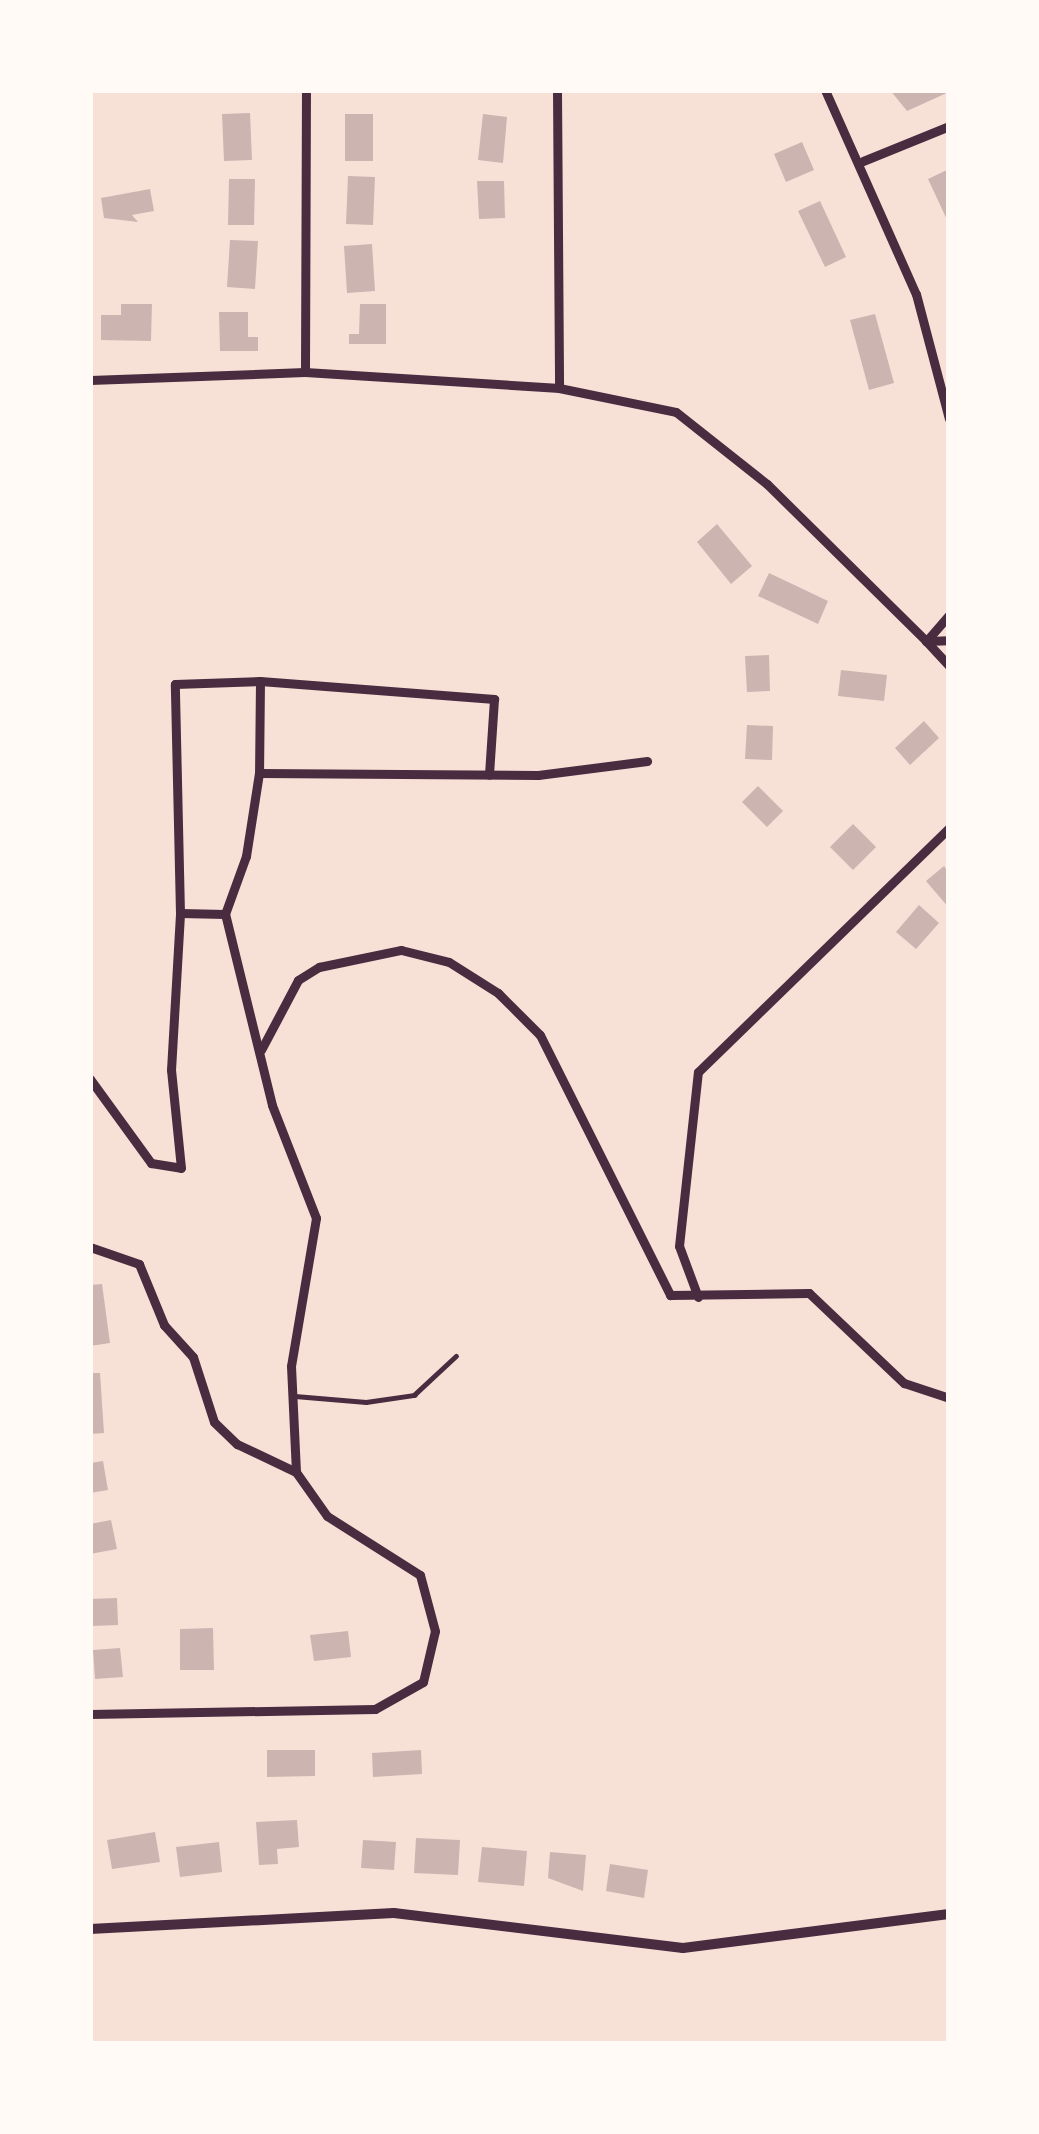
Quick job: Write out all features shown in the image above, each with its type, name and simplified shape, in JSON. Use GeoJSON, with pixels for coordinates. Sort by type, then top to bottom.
{"type":"FeatureCollection","features":[{"type":"Feature","properties":{"kind":"street"},"geometry":{"type":"LineString","coordinates":[[305,372],[306,90]]}},
{"type":"Feature","properties":{"kind":"street"},"geometry":{"type":"LineString","coordinates":[[557,90],[559,388]]}},
{"type":"Feature","properties":{"kind":"street"},"geometry":{"type":"LineString","coordinates":[[825,90],[862,161],[916,294],[949,419]]}},
{"type":"Feature","properties":{"kind":"street"},"geometry":{"type":"LineString","coordinates":[[862,161],[949,126]]}},
{"type":"Feature","properties":{"kind":"street"},"geometry":{"type":"LineString","coordinates":[[90,380],[305,372],[559,388],[676,412],[767,484],[949,666]]}},
{"type":"Feature","properties":{"kind":"street"},"geometry":{"type":"LineString","coordinates":[[926,641],[949,615]]}},
{"type":"Feature","properties":{"kind":"street"},"geometry":{"type":"LineString","coordinates":[[926,641],[949,640]]}},
{"type":"Feature","properties":{"kind":"street"},"geometry":{"type":"LineString","coordinates":[[260,681],[259,773],[245,856],[225,914],[272,1105],[316,1218],[289,1396],[296,1472]]}},
{"type":"Feature","properties":{"kind":"street"},"geometry":{"type":"LineString","coordinates":[[90,1078],[151,1163],[181,1168],[171,1070],[181,913],[175,684],[260,681],[494,699],[489,775]]}},
{"type":"Feature","properties":{"kind":"street"},"geometry":{"type":"LineString","coordinates":[[259,773],[489,775],[647,761]]}},
{"type":"Feature","properties":{"kind":"street"},"geometry":{"type":"LineString","coordinates":[[698,1297],[679,1246],[698,1072],[949,827]]}},
{"type":"Feature","properties":{"kind":"street"},"geometry":{"type":"LineString","coordinates":[[181,913],[225,914]]}},
{"type":"Feature","properties":{"kind":"street"},"geometry":{"type":"LineString","coordinates":[[261,1050],[298,980],[335,960],[401,950],[476,976],[540,1035],[655,1277],[673,1298],[809,1293],[904,1383],[949,1398]]}},
{"type":"Feature","properties":{"kind":"street"},"geometry":{"type":"LineString","coordinates":[[90,1246],[139,1264],[164,1325],[193,1357],[214,1422],[238,1444],[296,1472],[327,1516],[391,1552],[426,1585],[435,1631],[427,1676],[375,1708],[90,1714]]}},
{"type":"Feature","properties":{"kind":"street"},"geometry":{"type":"LineString","coordinates":[[90,1929],[394,1913],[683,1948],[949,1914]]}},
{"type":"Feature","properties":{"kind":"lane"},"geometry":{"type":"LineString","coordinates":[[289,1396],[366,1402],[413,1395],[456,1356]]}},
{"type":"Feature","properties":{"kind":"building"},"geometry":{"type":"Polygon","coordinates":[[[890,90],[949,90],[949,92],[907,111],[890,90]]]}},
{"type":"Feature","properties":{"kind":"building"},"geometry":{"type":"Polygon","coordinates":[[[250,113],[252,160],[224,161],[222,114],[250,113]]]}},
{"type":"Feature","properties":{"kind":"building"},"geometry":{"type":"Polygon","coordinates":[[[345,114],[373,114],[373,161],[345,161],[345,114]]]}},
{"type":"Feature","properties":{"kind":"building"},"geometry":{"type":"Polygon","coordinates":[[[483,114],[507,117],[503,163],[478,160],[483,114]]]}},
{"type":"Feature","properties":{"kind":"building"},"geometry":{"type":"Polygon","coordinates":[[[802,142],[814,170],[786,182],[774,154],[802,142]]]}},
{"type":"Feature","properties":{"kind":"building"},"geometry":{"type":"Polygon","coordinates":[[[949,169],[949,224],[928,179],[949,169]]]}},
{"type":"Feature","properties":{"kind":"building"},"geometry":{"type":"Polygon","coordinates":[[[348,176],[375,177],[373,225],[346,224],[348,176]]]}},
{"type":"Feature","properties":{"kind":"building"},"geometry":{"type":"Polygon","coordinates":[[[229,179],[255,179],[254,225],[228,225],[229,179]]]}},
{"type":"Feature","properties":{"kind":"building"},"geometry":{"type":"Polygon","coordinates":[[[477,181],[504,181],[505,218],[479,219],[477,181]]]}},
{"type":"Feature","properties":{"kind":"building"},"geometry":{"type":"Polygon","coordinates":[[[150,189],[154,211],[132,215],[138,222],[104,218],[101,198],[150,189]]]}},
{"type":"Feature","properties":{"kind":"building"},"geometry":{"type":"Polygon","coordinates":[[[820,201],[846,257],[825,267],[798,211],[820,201]]]}},
{"type":"Feature","properties":{"kind":"building"},"geometry":{"type":"Polygon","coordinates":[[[230,240],[258,241],[255,289],[227,287],[230,240]]]}},
{"type":"Feature","properties":{"kind":"building"},"geometry":{"type":"Polygon","coordinates":[[[372,244],[375,291],[347,293],[344,246],[372,244]]]}},
{"type":"Feature","properties":{"kind":"building"},"geometry":{"type":"Polygon","coordinates":[[[121,304],[152,304],[151,341],[101,340],[101,315],[121,315],[121,304]]]}},
{"type":"Feature","properties":{"kind":"building"},"geometry":{"type":"Polygon","coordinates":[[[360,304],[386,304],[386,344],[349,344],[349,334],[359,334],[360,304]]]}},
{"type":"Feature","properties":{"kind":"building"},"geometry":{"type":"Polygon","coordinates":[[[219,312],[248,312],[248,337],[258,337],[258,351],[220,351],[219,312]]]}},
{"type":"Feature","properties":{"kind":"building"},"geometry":{"type":"Polygon","coordinates":[[[875,314],[894,383],[869,390],[850,320],[875,314]]]}},
{"type":"Feature","properties":{"kind":"building"},"geometry":{"type":"Polygon","coordinates":[[[717,524],[752,566],[731,584],[697,542],[717,524]]]}},
{"type":"Feature","properties":{"kind":"building"},"geometry":{"type":"Polygon","coordinates":[[[769,573],[828,601],[818,624],[758,596],[769,573]]]}},
{"type":"Feature","properties":{"kind":"building"},"geometry":{"type":"Polygon","coordinates":[[[769,655],[770,691],[747,692],[745,656],[769,655]]]}},
{"type":"Feature","properties":{"kind":"building"},"geometry":{"type":"Polygon","coordinates":[[[841,670],[887,675],[884,701],[838,696],[841,670]]]}},
{"type":"Feature","properties":{"kind":"building"},"geometry":{"type":"Polygon","coordinates":[[[924,721],[939,738],[910,765],[895,748],[924,721]]]}},
{"type":"Feature","properties":{"kind":"building"},"geometry":{"type":"Polygon","coordinates":[[[747,725],[773,726],[772,760],[745,759],[747,725]]]}},
{"type":"Feature","properties":{"kind":"building"},"geometry":{"type":"Polygon","coordinates":[[[758,786],[783,811],[767,827],[742,802],[758,786]]]}},
{"type":"Feature","properties":{"kind":"building"},"geometry":{"type":"Polygon","coordinates":[[[853,824],[876,847],[853,870],[830,847],[853,824]]]}},
{"type":"Feature","properties":{"kind":"building"},"geometry":{"type":"Polygon","coordinates":[[[944,866],[949,873],[949,908],[926,881],[944,866]]]}},
{"type":"Feature","properties":{"kind":"building"},"geometry":{"type":"Polygon","coordinates":[[[919,905],[939,923],[916,949],[896,932],[919,905]]]}},
{"type":"Feature","properties":{"kind":"building"},"geometry":{"type":"Polygon","coordinates":[[[102,1284],[110,1343],[90,1346],[90,1285],[102,1284]]]}},
{"type":"Feature","properties":{"kind":"building"},"geometry":{"type":"Polygon","coordinates":[[[90,1373],[100,1373],[104,1433],[90,1434],[90,1373]]]}},
{"type":"Feature","properties":{"kind":"building"},"geometry":{"type":"Polygon","coordinates":[[[103,1461],[108,1490],[90,1493],[90,1463],[103,1461]]]}},
{"type":"Feature","properties":{"kind":"building"},"geometry":{"type":"Polygon","coordinates":[[[111,1520],[117,1549],[90,1554],[90,1524],[111,1520]]]}},
{"type":"Feature","properties":{"kind":"building"},"geometry":{"type":"Polygon","coordinates":[[[117,1598],[118,1625],[90,1626],[90,1599],[117,1598]]]}},
{"type":"Feature","properties":{"kind":"building"},"geometry":{"type":"Polygon","coordinates":[[[213,1628],[214,1670],[180,1670],[180,1629],[213,1628]]]}},
{"type":"Feature","properties":{"kind":"building"},"geometry":{"type":"Polygon","coordinates":[[[348,1631],[351,1657],[314,1661],[310,1635],[348,1631]]]}},
{"type":"Feature","properties":{"kind":"building"},"geometry":{"type":"Polygon","coordinates":[[[120,1648],[123,1677],[95,1679],[93,1650],[120,1648]]]}},
{"type":"Feature","properties":{"kind":"building"},"geometry":{"type":"Polygon","coordinates":[[[267,1750],[315,1750],[315,1776],[267,1777],[267,1750]]]}},
{"type":"Feature","properties":{"kind":"building"},"geometry":{"type":"Polygon","coordinates":[[[421,1750],[422,1774],[373,1777],[372,1753],[421,1750]]]}},
{"type":"Feature","properties":{"kind":"building"},"geometry":{"type":"Polygon","coordinates":[[[297,1820],[299,1847],[277,1849],[278,1864],[259,1865],[256,1822],[297,1820]]]}},
{"type":"Feature","properties":{"kind":"building"},"geometry":{"type":"Polygon","coordinates":[[[155,1832],[160,1862],[112,1869],[107,1840],[155,1832]]]}},
{"type":"Feature","properties":{"kind":"building"},"geometry":{"type":"Polygon","coordinates":[[[416,1838],[460,1840],[458,1875],[414,1873],[416,1838]]]}},
{"type":"Feature","properties":{"kind":"building"},"geometry":{"type":"Polygon","coordinates":[[[363,1840],[396,1842],[394,1870],[361,1868],[363,1840]]]}},
{"type":"Feature","properties":{"kind":"building"},"geometry":{"type":"Polygon","coordinates":[[[219,1842],[222,1872],[180,1877],[176,1847],[219,1842]]]}},
{"type":"Feature","properties":{"kind":"building"},"geometry":{"type":"Polygon","coordinates":[[[482,1847],[527,1851],[524,1886],[478,1882],[482,1847]]]}},
{"type":"Feature","properties":{"kind":"building"},"geometry":{"type":"Polygon","coordinates":[[[550,1852],[586,1855],[583,1891],[548,1878],[550,1852]]]}},
{"type":"Feature","properties":{"kind":"building"},"geometry":{"type":"Polygon","coordinates":[[[610,1864],[648,1870],[644,1898],[606,1891],[610,1864]]]}}]}
